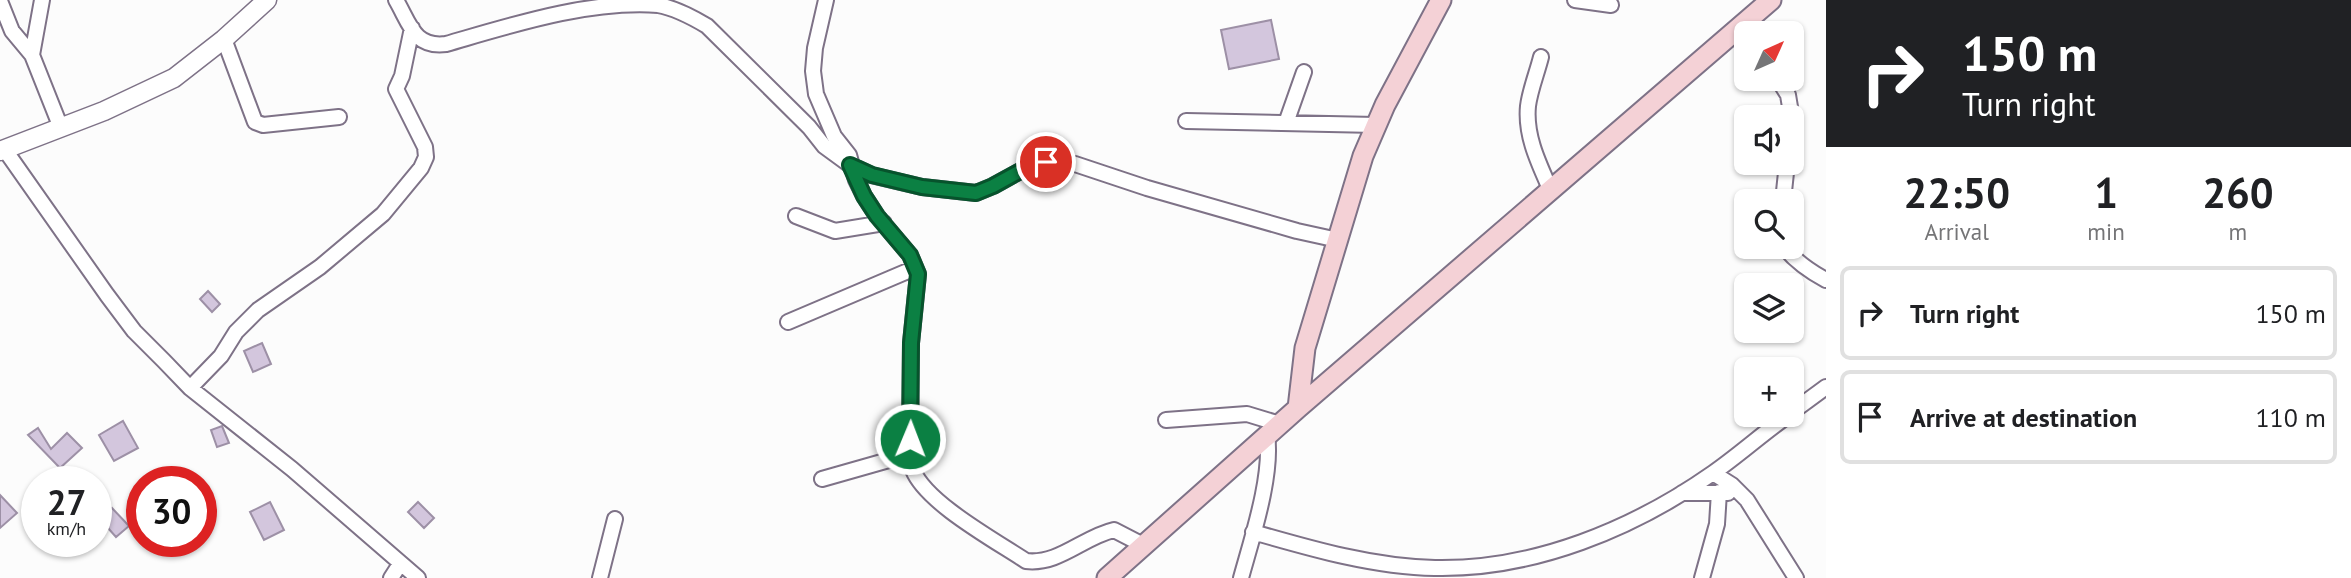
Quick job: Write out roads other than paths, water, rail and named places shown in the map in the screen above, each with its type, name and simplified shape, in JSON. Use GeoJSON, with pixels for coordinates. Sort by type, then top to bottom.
{"type":"FeatureCollection","features":[{"type":"Feature","properties":{"kind":"main road"},"geometry":{"type":"LineString","coordinates":[[1298,408],[1305,348],[1363,156],[1376,125],[1441,0]]}},
{"type":"Feature","properties":{"kind":"main road"},"geometry":{"type":"LineString","coordinates":[[1754,21],[1771,0]]}},
{"type":"Feature","properties":{"kind":"main road"},"geometry":{"type":"LineString","coordinates":[[1107,578],[1298,408],[1551,191],[1734,44]]}},
{"type":"Feature","properties":{"kind":"street"},"geometry":{"type":"LineString","coordinates":[[32,55],[42,0]]}},
{"type":"Feature","properties":{"kind":"street"},"geometry":{"type":"LineString","coordinates":[[267,0],[224,39],[174,78],[61,128],[3,150],[134,331],[190,388],[292,469],[418,578]]}},
{"type":"Feature","properties":{"kind":"street"},"geometry":{"type":"LineString","coordinates":[[396,0],[419,39],[431,46],[554,12],[623,2],[659,5],[688,15],[707,26],[809,127],[824,146],[850,165],[872,175],[922,187],[976,193],[1033,164],[1075,164],[1147,188],[1338,240]]}},
{"type":"Feature","properties":{"kind":"street"},"geometry":{"type":"LineString","coordinates":[[826,0],[815,48],[813,71],[816,93],[834,136],[849,155],[850,165],[864,196],[910,255],[918,274],[911,343],[910,454],[917,477],[937,501],[1026,561],[1038,562],[1057,557],[1114,530],[1145,546]]}},
{"type":"Feature","properties":{"kind":"street"},"geometry":{"type":"LineString","coordinates":[[1575,0],[1611,5]]}},
{"type":"Feature","properties":{"kind":"street"},"geometry":{"type":"LineString","coordinates":[[0,1],[12,31],[32,55],[61,128]]}},
{"type":"Feature","properties":{"kind":"street"},"geometry":{"type":"LineString","coordinates":[[190,388],[221,356],[236,332],[258,310],[320,267],[383,214],[421,168],[426,157],[425,147],[396,89],[402,76],[412,28]]}},
{"type":"Feature","properties":{"kind":"street"},"geometry":{"type":"LineString","coordinates":[[224,39],[256,122],[263,125],[339,117]]}},
{"type":"Feature","properties":{"kind":"street"},"geometry":{"type":"LineString","coordinates":[[1541,57],[1528,103],[1527,120],[1534,153],[1551,191]]}},
{"type":"Feature","properties":{"kind":"street"},"geometry":{"type":"LineString","coordinates":[[1286,123],[1304,72]]}},
{"type":"Feature","properties":{"kind":"street"},"geometry":{"type":"LineString","coordinates":[[1186,121],[1376,125]]}},
{"type":"Feature","properties":{"kind":"street"},"geometry":{"type":"LineString","coordinates":[[796,216],[835,232],[884,223]]}},
{"type":"Feature","properties":{"kind":"street"},"geometry":{"type":"LineString","coordinates":[[1793,259],[1826,280]]}},
{"type":"Feature","properties":{"kind":"street"},"geometry":{"type":"LineString","coordinates":[[788,321],[915,268]]}},
{"type":"Feature","properties":{"kind":"street"},"geometry":{"type":"LineString","coordinates":[[1804,404],[1826,387]]}},
{"type":"Feature","properties":{"kind":"street"},"geometry":{"type":"LineString","coordinates":[[1166,420],[1247,414],[1274,429],[1241,578]]}},
{"type":"Feature","properties":{"kind":"street"},"geometry":{"type":"LineString","coordinates":[[1253,532],[1322,552],[1432,568],[1465,568],[1516,561],[1567,547],[1610,531],[1713,473],[1773,427]]}},
{"type":"Feature","properties":{"kind":"street"},"geometry":{"type":"LineString","coordinates":[[822,479],[910,454]]}},
{"type":"Feature","properties":{"kind":"street"},"geometry":{"type":"LineString","coordinates":[[1713,473],[1732,485],[1747,500],[1796,578]]}},
{"type":"Feature","properties":{"kind":"street"},"geometry":{"type":"LineString","coordinates":[[1681,493],[1719,492],[1747,500]]}},
{"type":"Feature","properties":{"kind":"street"},"geometry":{"type":"LineString","coordinates":[[1702,578],[1717,524],[1719,492]]}},
{"type":"Feature","properties":{"kind":"street"},"geometry":{"type":"LineString","coordinates":[[600,578],[615,519]]}},
{"type":"Feature","properties":{"kind":"street"},"geometry":{"type":"LineString","coordinates":[[391,578],[400,564]]}}]}
